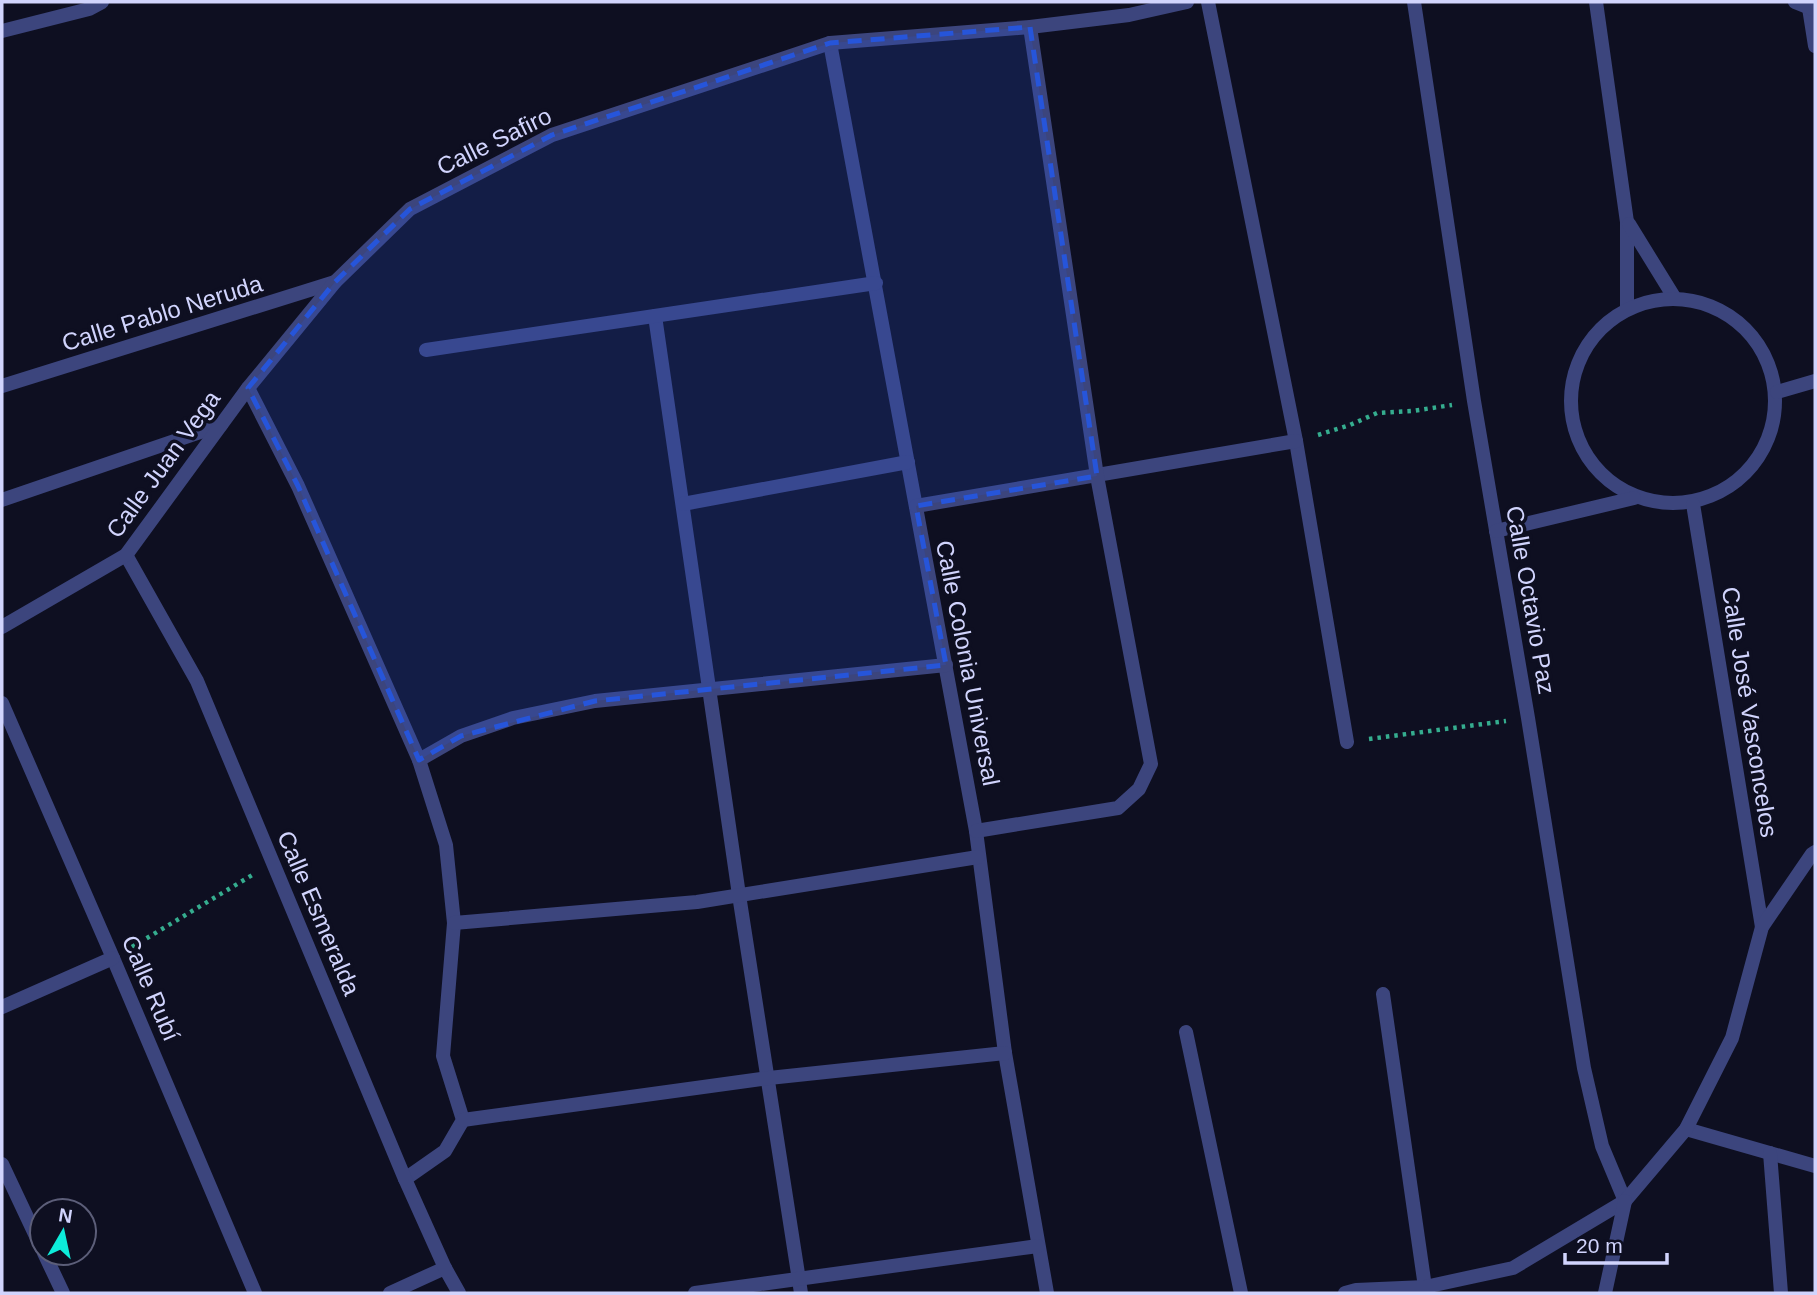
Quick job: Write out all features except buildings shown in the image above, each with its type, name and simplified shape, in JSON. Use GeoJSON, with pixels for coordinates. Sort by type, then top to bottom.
{"type":"FeatureCollection","features":[{"type":"Feature","properties":{"kind":"street"},"geometry":{"type":"LineString","coordinates":[[2,31],[89,9],[102,2]]}},
{"type":"Feature","properties":{"kind":"street"},"geometry":{"type":"LineString","coordinates":[[830,43],[1030,27],[1129,15],[1187,2]]}},
{"type":"Feature","properties":{"kind":"street"},"geometry":{"type":"LineString","coordinates":[[1209,2],[1296,441],[1347,742]]}},
{"type":"Feature","properties":{"kind":"street","name":"Calle Octavio Paz"},"geometry":{"type":"LineString","coordinates":[[1414,2],[1474,401],[1584,1068],[1602,1146],[1625,1201]]}},
{"type":"Feature","properties":{"kind":"street"},"geometry":{"type":"LineString","coordinates":[[1596,2],[1627,222],[1627,308]]}},
{"type":"Feature","properties":{"kind":"street"},"geometry":{"type":"LineString","coordinates":[[1807,6],[1815,46]]}},
{"type":"Feature","properties":{"kind":"street"},"geometry":{"type":"LineString","coordinates":[[976,831],[1118,808],[1139,789],[1151,764],[1097,476],[1030,27]]}},
{"type":"Feature","properties":{"kind":"street","name":"Calle Safiro"},"geometry":{"type":"LineString","coordinates":[[248,388],[335,282],[410,209],[552,135],[830,43]]}},
{"type":"Feature","properties":{"kind":"street","name":"Calle Colonia Universal"},"geometry":{"type":"LineString","coordinates":[[830,43],[976,831],[1005,1052],[1046,1293]]}},
{"type":"Feature","properties":{"kind":"street"},"geometry":{"type":"LineString","coordinates":[[1627,222],[1674,297]]}},
{"type":"Feature","properties":{"kind":"street","name":"Calle Pablo Neruda"},"geometry":{"type":"LineString","coordinates":[[2,386],[335,282]]}},
{"type":"Feature","properties":{"kind":"street"},"geometry":{"type":"LineString","coordinates":[[426,350],[876,283]]}},
{"type":"Feature","properties":{"kind":"street"},"geometry":{"type":"LineString","coordinates":[[1496,531],[1634,498],[1693,504],[1739,483],[1769,442],[1777,392],[1760,344],[1723,310],[1674,297],[1627,308],[1583,347],[1568,404],[1587,461],[1634,498]]}},
{"type":"Feature","properties":{"kind":"street"},"geometry":{"type":"LineString","coordinates":[[655,316],[739,895],[801,1293]]}},
{"type":"Feature","properties":{"kind":"street"},"geometry":{"type":"LineString","coordinates":[[1777,392],[1815,381]]}},
{"type":"Feature","properties":{"kind":"street"},"geometry":{"type":"LineString","coordinates":[[248,388],[298,486],[419,760],[446,845],[454,923],[443,1056],[463,1120],[445,1151],[405,1179]]}},
{"type":"Feature","properties":{"kind":"street","name":"Calle Juan Vega"},"geometry":{"type":"LineString","coordinates":[[2,627],[126,555],[248,388]]}},
{"type":"Feature","properties":{"kind":"street"},"geometry":{"type":"LineString","coordinates":[[2,500],[221,425]]}},
{"type":"Feature","properties":{"kind":"street"},"geometry":{"type":"LineString","coordinates":[[916,506],[1296,441]]}},
{"type":"Feature","properties":{"kind":"street"},"geometry":{"type":"LineString","coordinates":[[683,504],[908,462]]}},
{"type":"Feature","properties":{"kind":"street","name":"Calle José Vasconcelos"},"geometry":{"type":"LineString","coordinates":[[1693,504],[1762,928]]}},
{"type":"Feature","properties":{"kind":"street","name":"Calle Esmeralda"},"geometry":{"type":"LineString","coordinates":[[126,555],[197,681],[405,1179],[459,1293]]}},
{"type":"Feature","properties":{"kind":"street"},"geometry":{"type":"LineString","coordinates":[[419,760],[461,736],[513,718],[595,701],[946,665]]}},
{"type":"Feature","properties":{"kind":"street","name":"Calle Rubí"},"geometry":{"type":"LineString","coordinates":[[2,703],[254,1293]]}},
{"type":"Feature","properties":{"kind":"street"},"geometry":{"type":"LineString","coordinates":[[1345,1293],[1356,1290],[1425,1287],[1513,1268],[1625,1201],[1686,1129],[1732,1038],[1762,928],[1815,852]]}},
{"type":"Feature","properties":{"kind":"street"},"geometry":{"type":"LineString","coordinates":[[454,923],[697,902],[978,857]]}},
{"type":"Feature","properties":{"kind":"street"},"geometry":{"type":"LineString","coordinates":[[2,1007],[113,958]]}},
{"type":"Feature","properties":{"kind":"street"},"geometry":{"type":"LineString","coordinates":[[1383,994],[1425,1287]]}},
{"type":"Feature","properties":{"kind":"street"},"geometry":{"type":"LineString","coordinates":[[1186,1032],[1241,1293]]}},
{"type":"Feature","properties":{"kind":"street"},"geometry":{"type":"LineString","coordinates":[[463,1120],[769,1078],[1005,1052]]}},
{"type":"Feature","properties":{"kind":"street"},"geometry":{"type":"LineString","coordinates":[[1686,1129],[1815,1166]]}},
{"type":"Feature","properties":{"kind":"street"},"geometry":{"type":"LineString","coordinates":[[1770,1153],[1781,1293]]}},
{"type":"Feature","properties":{"kind":"street"},"geometry":{"type":"LineString","coordinates":[[2,1164],[28,1219]]}},
{"type":"Feature","properties":{"kind":"street"},"geometry":{"type":"LineString","coordinates":[[1605,1293],[1625,1201]]}},
{"type":"Feature","properties":{"kind":"street"},"geometry":{"type":"LineString","coordinates":[[695,1293],[1038,1246]]}},
{"type":"Feature","properties":{"kind":"street"},"geometry":{"type":"LineString","coordinates":[[51,1267],[63,1293]]}},
{"type":"Feature","properties":{"kind":"street"},"geometry":{"type":"LineString","coordinates":[[390,1293],[445,1268]]}},
{"type":"Feature","properties":{"kind":"path"},"geometry":{"type":"LineString","coordinates":[[1296,441],[1350,425],[1377,413],[1412,411],[1474,401]]}},
{"type":"Feature","properties":{"kind":"path"},"geometry":{"type":"LineString","coordinates":[[1347,742],[1528,718]]}},
{"type":"Feature","properties":{"kind":"path"},"geometry":{"type":"LineString","coordinates":[[113,958],[273,863]]}},
{"type":"Feature","properties":{"kind":"highlighted area"},"geometry":{"type":"Polygon","coordinates":[[[1030,27],[1097,476],[916,506],[946,665],[595,701],[461,736],[419,760],[298,486],[248,388],[335,282],[410,209],[552,135],[830,43],[1030,27]]]}}]}
